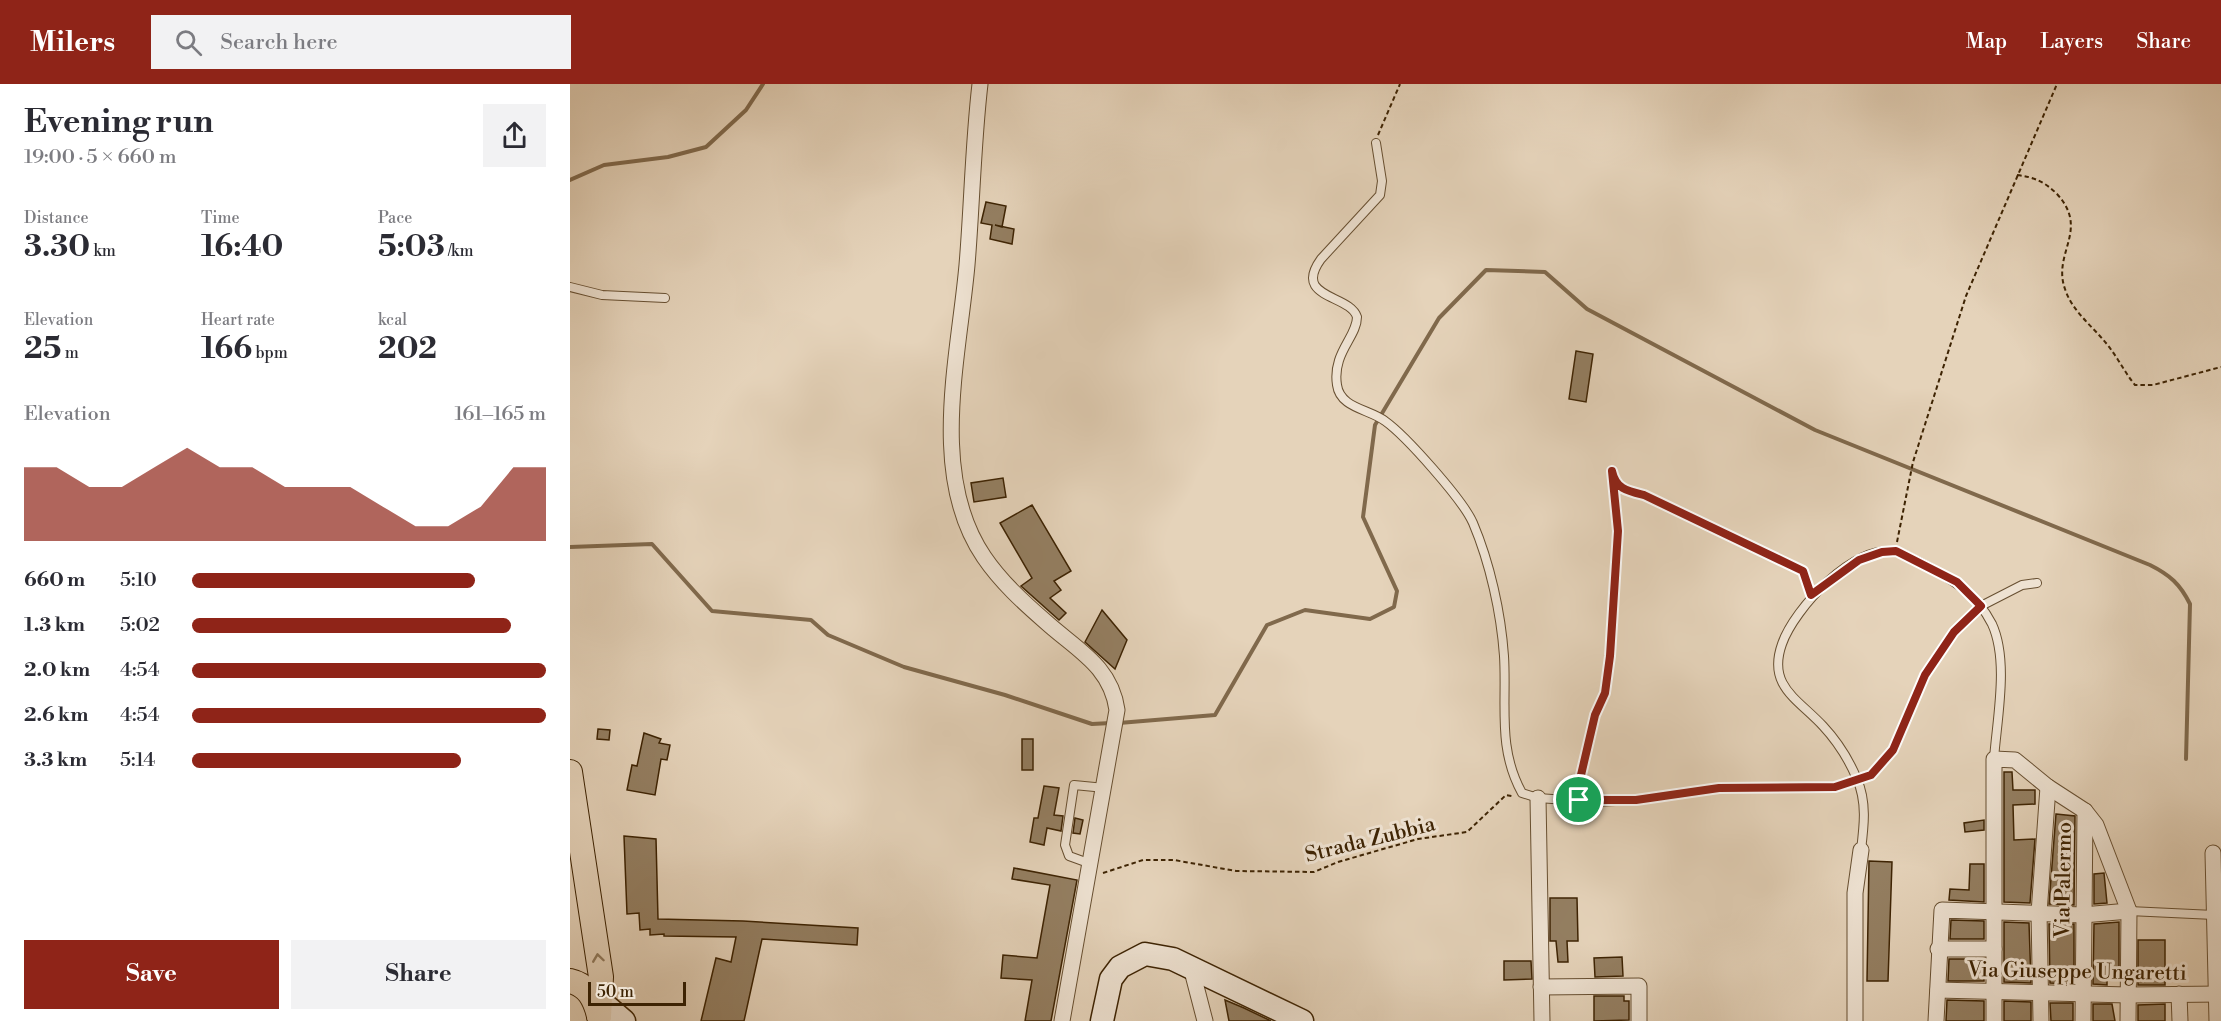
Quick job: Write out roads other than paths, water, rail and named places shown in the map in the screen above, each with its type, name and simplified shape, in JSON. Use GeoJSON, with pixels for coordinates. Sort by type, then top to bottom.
{"type":"FeatureCollection","features":[{"type":"Feature","properties":{"kind":"main road"},"geometry":{"type":"LineString","coordinates":[[570,772],[601,977],[591,1001],[624,1021]]}},
{"type":"Feature","properties":{"kind":"main road"},"geometry":{"type":"LineString","coordinates":[[1102,1021],[1111,979],[1120,966],[1145,954],[1163,955],[1302,1021]]}},
{"type":"Feature","properties":{"kind":"street"},"geometry":{"type":"LineString","coordinates":[[981,84],[967,265],[953,392],[952,455],[956,490],[966,522],[982,555],[1005,585],[1081,650],[1105,674],[1115,692],[1117,710],[1062,1021]]}},
{"type":"Feature","properties":{"kind":"street"},"geometry":{"type":"LineString","coordinates":[[1994,1021],[1994,759],[2015,760],[2048,787],[2085,811],[2096,825],[2129,912],[2128,1021]]}},
{"type":"Feature","properties":{"kind":"street"},"geometry":{"type":"LineString","coordinates":[[2041,1021],[2039,913],[2048,787]]}},
{"type":"Feature","properties":{"kind":"street"},"geometry":{"type":"LineString","coordinates":[[1538,798],[1542,1021]]}},
{"type":"Feature","properties":{"kind":"street","name":"Via Palermo"},"geometry":{"type":"LineString","coordinates":[[2083,1021],[2085,811]]}},
{"type":"Feature","properties":{"kind":"street"},"geometry":{"type":"LineString","coordinates":[[1855,1021],[1855,893],[1861,850]]}},
{"type":"Feature","properties":{"kind":"street"},"geometry":{"type":"LineString","coordinates":[[2217,851],[2214,915],[2219,994],[2217,1021]]}},
{"type":"Feature","properties":{"kind":"street"},"geometry":{"type":"LineString","coordinates":[[1936,1021],[1938,949],[1942,910],[2083,915],[2129,912]]}},
{"type":"Feature","properties":{"kind":"street"},"geometry":{"type":"LineString","coordinates":[[1938,949],[1994,949]]}},
{"type":"Feature","properties":{"kind":"street"},"geometry":{"type":"LineString","coordinates":[[1191,967],[1204,1021]]}},
{"type":"Feature","properties":{"kind":"street"},"geometry":{"type":"LineString","coordinates":[[1541,987],[1639,986],[1639,1021]]}},
{"type":"Feature","properties":{"kind":"street","name":"Via Giuseppe Ungaretti"},"geometry":{"type":"LineString","coordinates":[[1938,990],[2128,995],[2219,994]]}},
{"type":"Feature","properties":{"kind":"street"},"geometry":{"type":"LineString","coordinates":[[2179,994],[2180,1021]]}},
{"type":"Feature","properties":{"kind":"lane"},"geometry":{"type":"LineString","coordinates":[[1376,143],[1382,181],[1380,195],[1321,259],[1314,278],[1322,295],[1349,305],[1356,312],[1356,327],[1340,352],[1336,383],[1344,401],[1371,412],[1387,422],[1467,509],[1474,525],[1499,618],[1504,657],[1504,709],[1510,772],[1522,793],[1538,798],[1636,800],[1719,788],[1835,787],[1858,780]]}},
{"type":"Feature","properties":{"kind":"lane"},"geometry":{"type":"LineString","coordinates":[[570,287],[602,295],[665,298]]}},
{"type":"Feature","properties":{"kind":"lane"},"geometry":{"type":"LineString","coordinates":[[1861,850],[1864,806],[1858,780],[1845,754],[1823,726],[1790,696],[1777,666],[1782,643],[1811,595],[1859,560],[1882,552],[1896,551],[1957,582],[1981,606],[1992,625],[2001,654],[1994,759]]}},
{"type":"Feature","properties":{"kind":"lane"},"geometry":{"type":"LineString","coordinates":[[1981,606],[2022,585],[2037,582]]}},
{"type":"Feature","properties":{"kind":"lane"},"geometry":{"type":"LineString","coordinates":[[1090,868],[1069,856],[1065,845],[1074,785],[1105,788]]}},
{"type":"Feature","properties":{"kind":"lane"},"geometry":{"type":"LineString","coordinates":[[2129,912],[2214,915]]}},
{"type":"Feature","properties":{"kind":"waterway"},"geometry":{"type":"LineString","coordinates":[[570,180],[604,165],[668,157],[706,147],[746,110],[763,84]]}},
{"type":"Feature","properties":{"kind":"waterway"},"geometry":{"type":"LineString","coordinates":[[1119,723],[1215,715],[1267,625],[1305,610],[1370,619],[1394,607],[1397,591],[1363,517],[1375,425],[1439,318],[1486,270],[1545,272],[1587,309],[1815,430],[2163,572],[2174,581],[2190,604],[2186,759]]}},
{"type":"Feature","properties":{"kind":"waterway"},"geometry":{"type":"LineString","coordinates":[[570,547],[652,544],[712,611],[811,620],[828,635],[904,667],[1005,695],[1092,724],[1111,723]]}}]}
